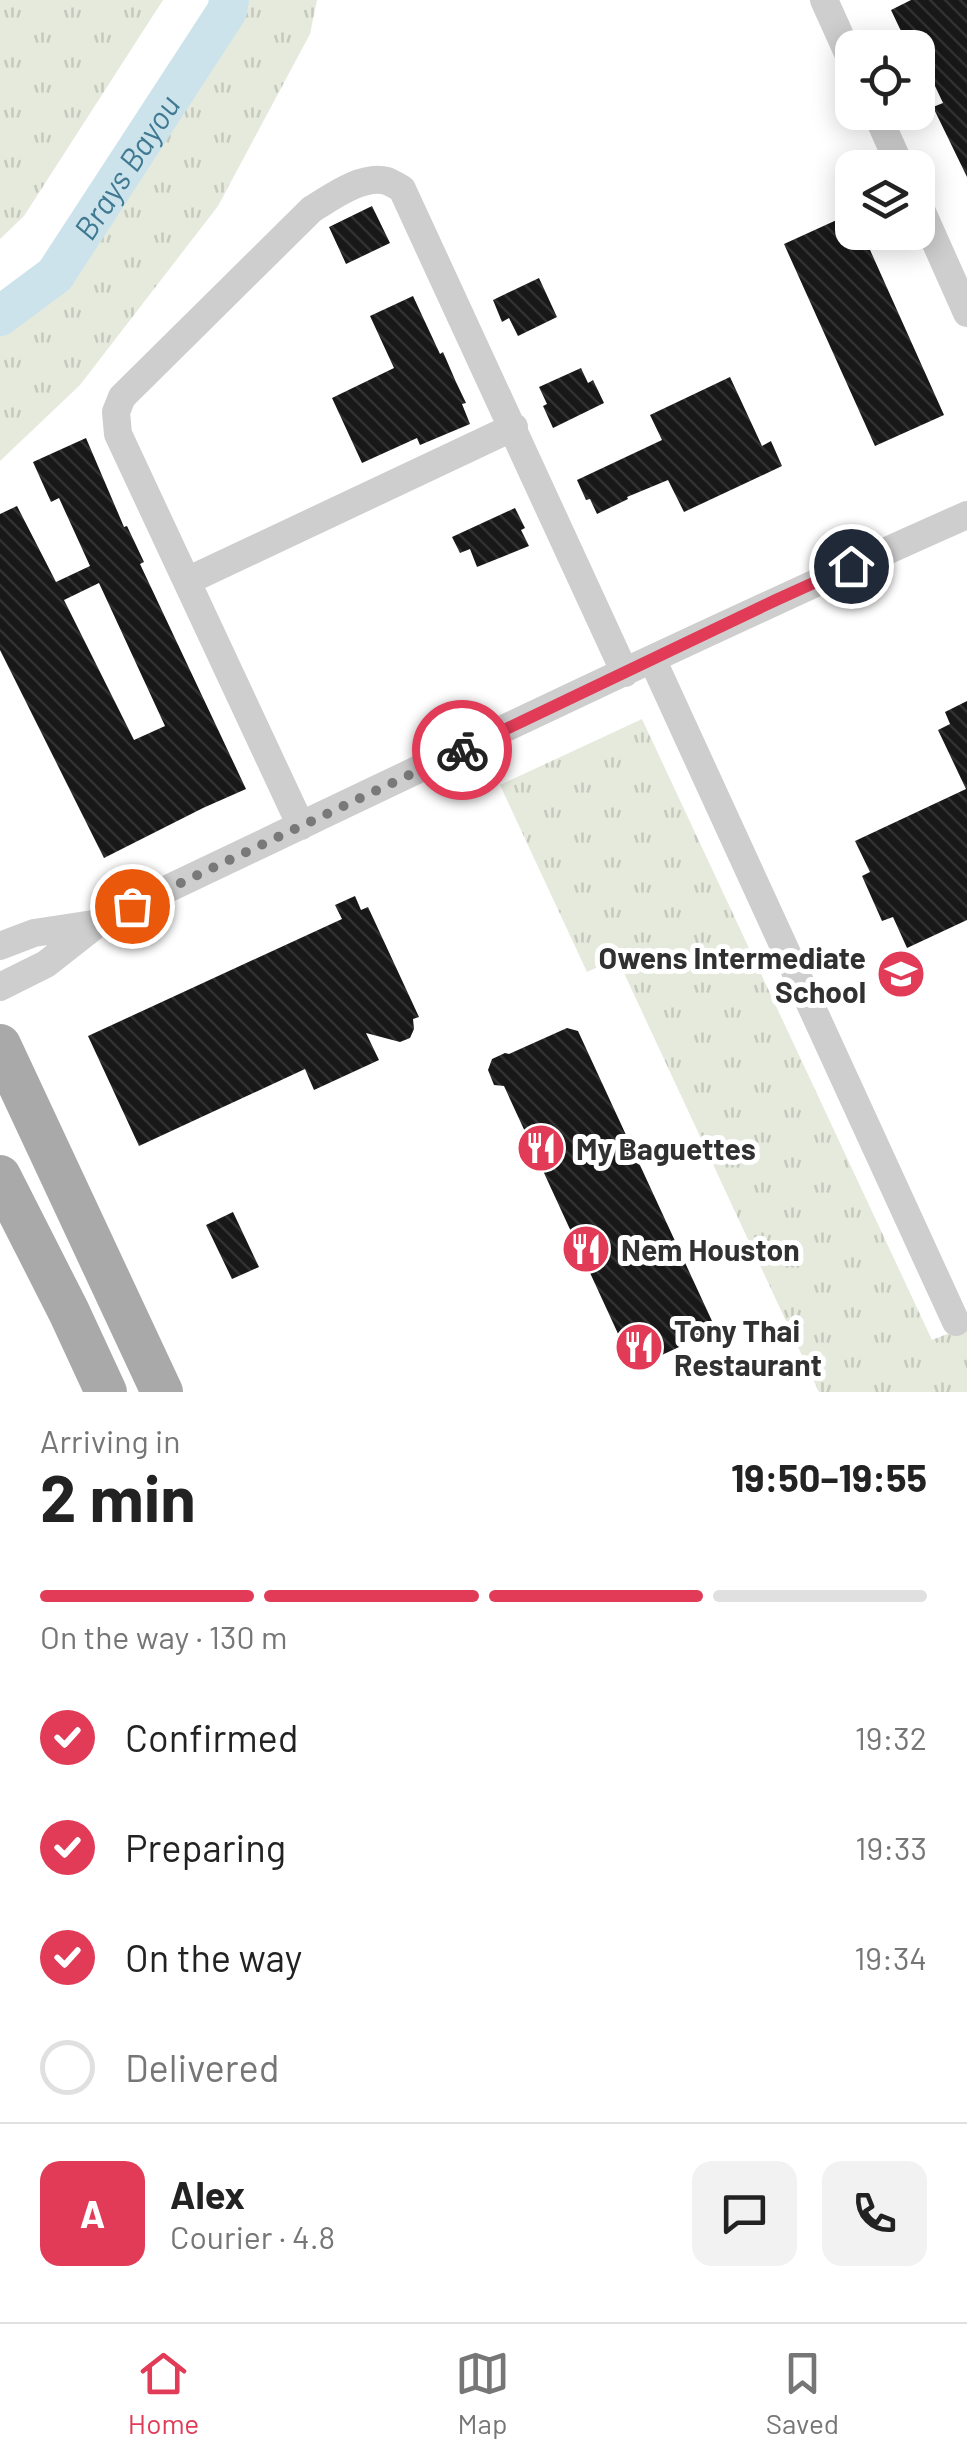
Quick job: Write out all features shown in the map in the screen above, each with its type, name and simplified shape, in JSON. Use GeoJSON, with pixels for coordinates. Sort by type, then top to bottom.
{"type":"FeatureCollection","features":[{"type":"Feature","properties":{"kind":"main road"},"geometry":{"type":"LineString","coordinates":[[0,1045],[162,1392]]}},
{"type":"Feature","properties":{"kind":"main road"},"geometry":{"type":"LineString","coordinates":[[0,1176],[106,1392]]}},
{"type":"Feature","properties":{"kind":"street"},"geometry":{"type":"LineString","coordinates":[[824,0],[838,30]]}},
{"type":"Feature","properties":{"kind":"street"},"geometry":{"type":"LineString","coordinates":[[301,826],[118,434],[116,412],[122,397],[312,208],[336,194],[368,181],[384,180],[402,188],[626,673]]}},
{"type":"Feature","properties":{"kind":"street"},"geometry":{"type":"LineString","coordinates":[[935,241],[967,313]]}},
{"type":"Feature","properties":{"kind":"street"},"geometry":{"type":"LineString","coordinates":[[187,582],[514,427]]}},
{"type":"Feature","properties":{"kind":"street"},"geometry":{"type":"LineString","coordinates":[[0,986],[46,964],[95,923],[776,600],[967,514]]}},
{"type":"Feature","properties":{"kind":"street"},"geometry":{"type":"LineString","coordinates":[[652,660],[956,1322]]}},
{"type":"Feature","properties":{"kind":"street"},"geometry":{"type":"LineString","coordinates":[[0,946],[34,933],[95,923]]}},
{"type":"Feature","properties":{"kind":"green space"},"geometry":{"type":"Polygon","coordinates":[[[0,0],[163,0],[24,216],[0,239],[0,0]]]}},
{"type":"Feature","properties":{"kind":"green space"},"geometry":{"type":"Polygon","coordinates":[[[214,0],[317,0],[310,34],[218,206],[80,385],[0,461],[0,306],[44,264],[207,24],[214,0]]]}},
{"type":"Feature","properties":{"kind":"green space"},"geometry":{"type":"Polygon","coordinates":[[[642,719],[932,1340],[967,1326],[967,1392],[819,1392],[617,958],[587,972],[500,785],[642,719]]]}},
{"type":"Feature","properties":{"kind":"building"},"geometry":{"type":"Polygon","coordinates":[[[911,0],[967,0],[967,177],[935,111],[935,106],[943,103],[935,86],[935,30],[900,30],[891,10],[911,0]]]}},
{"type":"Feature","properties":{"kind":"building"},"geometry":{"type":"Polygon","coordinates":[[[372,206],[390,243],[346,264],[329,227],[372,206]]]}},
{"type":"Feature","properties":{"kind":"building"},"geometry":{"type":"Polygon","coordinates":[[[835,221],[835,250],[870,250],[944,415],[875,446],[784,244],[835,221]]]}},
{"type":"Feature","properties":{"kind":"building"},"geometry":{"type":"Polygon","coordinates":[[[539,278],[557,317],[518,336],[509,318],[502,322],[493,300],[539,278]]]}},
{"type":"Feature","properties":{"kind":"building"},"geometry":{"type":"Polygon","coordinates":[[[413,296],[466,403],[462,404],[470,424],[420,445],[417,438],[362,463],[332,398],[394,368],[370,316],[413,296]]]}},
{"type":"Feature","properties":{"kind":"building"},"geometry":{"type":"Polygon","coordinates":[[[581,368],[588,383],[593,380],[604,403],[553,428],[539,387],[581,368]]]}},
{"type":"Feature","properties":{"kind":"building"},"geometry":{"type":"Polygon","coordinates":[[[730,377],[762,446],[771,441],[782,466],[684,512],[668,480],[597,514],[577,480],[662,440],[650,415],[730,377]]]}},
{"type":"Feature","properties":{"kind":"building"},"geometry":{"type":"Polygon","coordinates":[[[86,438],[124,527],[127,526],[144,562],[140,564],[246,789],[104,858],[0,650],[0,514],[17,506],[56,582],[90,566],[59,498],[51,502],[33,462],[86,438]],[[99,583],[64,600],[134,740],[165,726],[99,583]]]}},
{"type":"Feature","properties":{"kind":"building"},"geometry":{"type":"Polygon","coordinates":[[[515,508],[529,546],[477,567],[470,549],[460,553],[452,537],[515,508]]]}},
{"type":"Feature","properties":{"kind":"building"},"geometry":{"type":"Polygon","coordinates":[[[967,701],[967,920],[907,948],[893,917],[882,921],[862,876],[870,872],[855,841],[966,789],[938,730],[950,724],[945,712],[967,701]]]}},
{"type":"Feature","properties":{"kind":"building"},"geometry":{"type":"Polygon","coordinates":[[[355,896],[361,910],[368,907],[419,1017],[413,1019],[410,1038],[400,1042],[366,1033],[379,1060],[314,1090],[305,1069],[139,1146],[88,1036],[342,919],[335,905],[355,896]]]}},
{"type":"Feature","properties":{"kind":"building"},"geometry":{"type":"Polygon","coordinates":[[[567,1028],[578,1031],[712,1321],[707,1334],[634,1368],[622,1363],[617,1350],[620,1338],[504,1086],[494,1085],[488,1070],[492,1059],[567,1028]]]}},
{"type":"Feature","properties":{"kind":"building"},"geometry":{"type":"Polygon","coordinates":[[[233,1212],[259,1267],[232,1279],[206,1225],[233,1212]]]}},
{"type":"Feature","properties":{"kind":"waterway","name":"Brays Bayou"},"geometry":{"type":"LineString","coordinates":[[0,316],[55,275],[227,11],[229,0]]}},
{"type":"Feature","properties":{"kind":"way so far"},"geometry":{"type":"LineString","coordinates":[[132,906],[462,750]]}},
{"type":"Feature","properties":{"kind":"place","name":"Owens Intermediate School"},"geometry":{"type":"Point","coordinates":[901,974]}},
{"type":"Feature","properties":{"kind":"place","name":"My Baguettes"},"geometry":{"type":"Point","coordinates":[541,1148]}},
{"type":"Feature","properties":{"kind":"place","name":"Nem Houston"},"geometry":{"type":"Point","coordinates":[586,1249]}},
{"type":"Feature","properties":{"kind":"place","name":"Tony Thai Restaurant"},"geometry":{"type":"Point","coordinates":[639,1347]}},
{"type":"Feature","properties":{"kind":"route"},"geometry":{"type":"LineString","coordinates":[[462,750],[851,566]]}}]}
